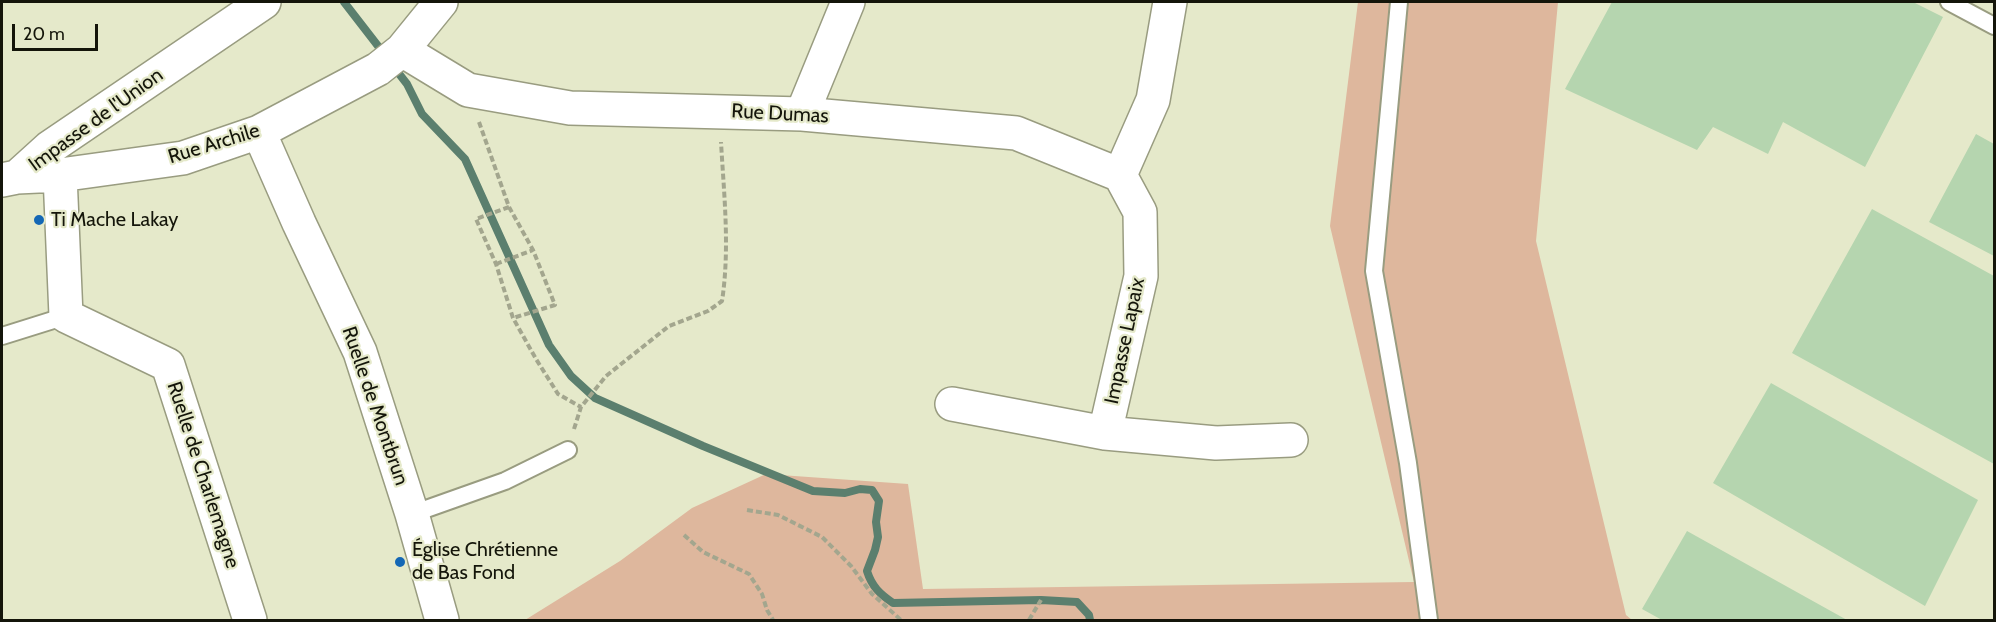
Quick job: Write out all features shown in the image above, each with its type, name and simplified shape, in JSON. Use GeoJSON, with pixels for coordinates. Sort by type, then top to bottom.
{"type":"FeatureCollection","features":[{"type":"Feature","properties":{"kind":"street","name":"Impasse de l'Union"},"geometry":{"type":"LineString","coordinates":[[9,178],[49,148],[264,2]]}},
{"type":"Feature","properties":{"kind":"street","name":"Rue Archile"},"geometry":{"type":"LineString","coordinates":[[9,178],[60,175],[183,158],[260,132],[392,59],[441,2]]}},
{"type":"Feature","properties":{"kind":"street"},"geometry":{"type":"LineString","coordinates":[[802,114],[848,2]]}},
{"type":"Feature","properties":{"kind":"street"},"geometry":{"type":"LineString","coordinates":[[1120,175],[1153,100],[1170,2]]}},
{"type":"Feature","properties":{"kind":"street","name":"Rue Dumas"},"geometry":{"type":"LineString","coordinates":[[392,59],[468,90],[570,108],[802,114],[1016,134],[1120,175]]}},
{"type":"Feature","properties":{"kind":"street","name":"Ruelle de Montbrun"},"geometry":{"type":"LineString","coordinates":[[260,132],[299,223],[360,352],[412,514],[442,621]]}},
{"type":"Feature","properties":{"kind":"street"},"geometry":{"type":"LineString","coordinates":[[60,175],[66,316]]}},
{"type":"Feature","properties":{"kind":"street","name":"Impasse Lapaix"},"geometry":{"type":"LineString","coordinates":[[1105,433],[1141,276],[1140,212],[1120,175]]}},
{"type":"Feature","properties":{"kind":"street","name":"Ruelle de Charlemagne"},"geometry":{"type":"LineString","coordinates":[[66,316],[168,365],[250,621]]}},
{"type":"Feature","properties":{"kind":"street"},"geometry":{"type":"LineString","coordinates":[[952,404],[1105,433],[1216,443],[1291,440]]}},
{"type":"Feature","properties":{"kind":"lane"},"geometry":{"type":"LineString","coordinates":[[1399,2],[1374,271],[1408,463],[1429,621]]}},
{"type":"Feature","properties":{"kind":"lane"},"geometry":{"type":"LineString","coordinates":[[1949,2],[1995,26]]}},
{"type":"Feature","properties":{"kind":"lane"},"geometry":{"type":"LineString","coordinates":[[2,336],[66,316]]}},
{"type":"Feature","properties":{"kind":"lane"},"geometry":{"type":"LineString","coordinates":[[412,514],[506,481],[568,450]]}},
{"type":"Feature","properties":{"kind":"path"},"geometry":{"type":"LineString","coordinates":[[468,90],[509,207],[533,250],[555,305],[513,318]]}},
{"type":"Feature","properties":{"kind":"path"},"geometry":{"type":"LineString","coordinates":[[509,207],[476,219],[496,264],[513,318],[558,394],[580,407],[606,376],[669,326],[708,311],[722,301],[726,276],[725,212],[719,111]]}},
{"type":"Feature","properties":{"kind":"path"},"geometry":{"type":"LineString","coordinates":[[496,264],[533,250]]}},
{"type":"Feature","properties":{"kind":"path"},"geometry":{"type":"LineString","coordinates":[[747,510],[778,515],[822,537],[899,620]]}},
{"type":"Feature","properties":{"kind":"path"},"geometry":{"type":"LineString","coordinates":[[684,536],[703,552],[749,574],[762,594],[773,621]]}},
{"type":"Feature","properties":{"kind":"path"},"geometry":{"type":"LineString","coordinates":[[1029,621],[1041,600]]}},
{"type":"Feature","properties":{"kind":"shaded area"},"geometry":{"type":"Polygon","coordinates":[[[1358,2],[1558,2],[1536,241],[1626,615],[1632,620],[525,620],[620,561],[692,508],[766,474],[908,484],[923,589],[1414,582],[1330,226],[1358,2]]]}},
{"type":"Feature","properties":{"kind":"building"},"geometry":{"type":"Polygon","coordinates":[[[1612,2],[1913,2],[1943,17],[1865,167],[1783,122],[1768,154],[1713,127],[1697,150],[1565,89],[1612,2]]]}},
{"type":"Feature","properties":{"kind":"building"},"geometry":{"type":"Polygon","coordinates":[[[1976,134],[1994,144],[1994,256],[1929,222],[1976,134]]]}},
{"type":"Feature","properties":{"kind":"building"},"geometry":{"type":"Polygon","coordinates":[[[1872,209],[1994,276],[1994,464],[1792,353],[1872,209]]]}},
{"type":"Feature","properties":{"kind":"building"},"geometry":{"type":"Polygon","coordinates":[[[1771,383],[1978,500],[1925,606],[1713,483],[1771,383]]]}},
{"type":"Feature","properties":{"kind":"building"},"geometry":{"type":"Polygon","coordinates":[[[1687,531],[1847,620],[1662,620],[1642,609],[1687,531]]]}},
{"type":"Feature","properties":{"kind":"waterway"},"geometry":{"type":"LineString","coordinates":[[344,2],[385,55]]}},
{"type":"Feature","properties":{"kind":"waterway"},"geometry":{"type":"LineString","coordinates":[[393,66],[407,84],[422,114],[465,159],[549,345],[571,376],[595,398],[813,491],[845,493],[860,489],[872,490],[879,501],[876,522],[878,537],[867,571],[877,590],[893,603],[1041,600],[1077,602],[1089,615],[1090,620]]}},
{"type":"Feature","properties":{"kind":"place","name":"Ti Mache Lakay"},"geometry":{"type":"Point","coordinates":[39,220]}},
{"type":"Feature","properties":{"kind":"place","name":"Église Chrétienne de Bas Fond"},"geometry":{"type":"Point","coordinates":[400,562]}}]}
